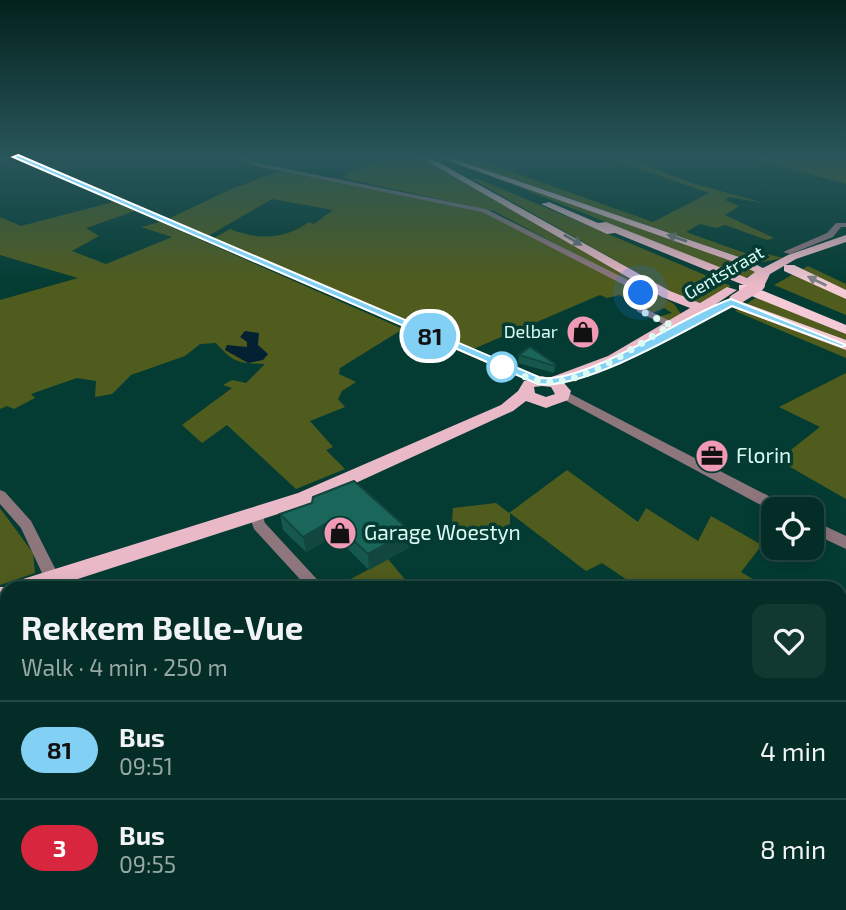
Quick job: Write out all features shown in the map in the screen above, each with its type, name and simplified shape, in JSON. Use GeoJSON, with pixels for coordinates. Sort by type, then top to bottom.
{"type":"FeatureCollection","features":[{"type":"Feature","properties":{"kind":"highway"},"geometry":{"type":"LineString","coordinates":[[750,285],[846,295]]}},
{"type":"Feature","properties":{"kind":"highway"},"geometry":{"type":"LineString","coordinates":[[750,285],[846,322]]}},
{"type":"Feature","properties":{"kind":"highway"},"geometry":{"type":"LineString","coordinates":[[750,285],[846,330]]}},
{"type":"Feature","properties":{"kind":"highway"},"geometry":{"type":"LineString","coordinates":[[750,285],[846,345]]}},
{"type":"Feature","properties":{"kind":"main road"},"geometry":{"type":"LineString","coordinates":[[115,199],[508,370],[545,391]]}},
{"type":"Feature","properties":{"kind":"main road"},"geometry":{"type":"LineString","coordinates":[[501,199],[696,311]]}},
{"type":"Feature","properties":{"kind":"main road"},"geometry":{"type":"LineString","coordinates":[[540,199],[750,285]]}},
{"type":"Feature","properties":{"kind":"main road"},"geometry":{"type":"LineString","coordinates":[[565,199],[741,261],[750,285]]}},
{"type":"Feature","properties":{"kind":"main road"},"geometry":{"type":"LineString","coordinates":[[61,581],[256,516],[349,480],[586,372],[845,238]]}},
{"type":"Feature","properties":{"kind":"main road","name":"Gentstraat"},"geometry":{"type":"LineString","coordinates":[[676,327],[696,311],[750,285]]}},
{"type":"Feature","properties":{"kind":"street"},"geometry":{"type":"LineString","coordinates":[[431,199],[492,212],[635,287],[641,293],[638,306],[641,310],[676,327]]}},
{"type":"Feature","properties":{"kind":"street","name":"Gentstraat"},"geometry":{"type":"LineString","coordinates":[[787,253],[830,235],[839,225],[846,225]]}},
{"type":"Feature","properties":{"kind":"street"},"geometry":{"type":"LineString","coordinates":[[545,391],[593,411],[761,499]]}},
{"type":"Feature","properties":{"kind":"street"},"geometry":{"type":"LineString","coordinates":[[0,495],[26,525],[54,581]]}},
{"type":"Feature","properties":{"kind":"street"},"geometry":{"type":"LineString","coordinates":[[256,516],[259,525],[311,581]]}},
{"type":"Feature","properties":{"kind":"street"},"geometry":{"type":"LineString","coordinates":[[824,532],[846,543]]}},
{"type":"Feature","properties":{"kind":"green space"},"geometry":{"type":"Polygon","coordinates":[[[209,199],[271,199],[208,236],[168,219],[209,199]]]}},
{"type":"Feature","properties":{"kind":"green space"},"geometry":{"type":"Polygon","coordinates":[[[275,199],[424,199],[489,213],[634,288],[638,295],[634,304],[620,295],[607,298],[600,295],[471,350],[212,239],[230,229],[251,235],[280,235],[309,222],[314,224],[333,210],[275,199]]]}},
{"type":"Feature","properties":{"kind":"green space"},"geometry":{"type":"Polygon","coordinates":[[[441,199],[495,199],[674,304],[681,314],[669,321],[658,317],[672,313],[664,308],[650,314],[641,303],[644,292],[638,287],[494,211],[441,199]]]}},
{"type":"Feature","properties":{"kind":"green space"},"geometry":{"type":"Polygon","coordinates":[[[508,199],[527,199],[731,286],[701,303],[682,298],[508,199]]]}},
{"type":"Feature","properties":{"kind":"green space"},"geometry":{"type":"Polygon","coordinates":[[[549,199],[560,199],[741,262],[757,272],[745,278],[549,199]]]}},
{"type":"Feature","properties":{"kind":"green space"},"geometry":{"type":"Polygon","coordinates":[[[573,199],[590,199],[653,222],[697,199],[726,199],[739,206],[725,215],[774,238],[767,240],[725,225],[716,228],[700,224],[686,232],[759,258],[770,258],[767,254],[783,258],[763,262],[743,258],[573,199]]]}},
{"type":"Feature","properties":{"kind":"green space"},"geometry":{"type":"Polygon","coordinates":[[[113,202],[135,211],[86,228],[99,236],[72,251],[106,264],[172,237],[141,227],[160,222],[403,329],[340,368],[339,374],[356,382],[342,391],[338,399],[345,407],[310,421],[333,447],[326,450],[345,469],[296,489],[227,425],[202,443],[182,425],[232,388],[223,385],[232,380],[246,383],[265,364],[238,361],[216,343],[200,344],[185,356],[131,375],[112,394],[95,397],[96,381],[77,378],[31,394],[35,398],[14,409],[7,406],[0,409],[0,300],[78,278],[0,255],[0,217],[21,226],[113,202]]]}},
{"type":"Feature","properties":{"kind":"green space"},"geometry":{"type":"Polygon","coordinates":[[[808,266],[846,284],[846,315],[774,285],[808,266]]]}},
{"type":"Feature","properties":{"kind":"green space"},"geometry":{"type":"Polygon","coordinates":[[[760,295],[846,330],[846,358],[735,311],[760,295]]]}},
{"type":"Feature","properties":{"kind":"green space"},"geometry":{"type":"Polygon","coordinates":[[[846,373],[846,499],[778,460],[820,427],[779,407],[846,373]]]}},
{"type":"Feature","properties":{"kind":"green space"},"geometry":{"type":"Polygon","coordinates":[[[567,470],[638,522],[646,508],[698,541],[711,516],[761,544],[741,572],[756,581],[629,581],[602,563],[586,571],[510,513],[510,524],[489,534],[487,541],[457,534],[452,522],[453,508],[496,503],[509,513],[567,470]]]}},
{"type":"Feature","properties":{"kind":"green space"},"geometry":{"type":"Polygon","coordinates":[[[0,508],[33,553],[35,573],[12,581],[0,581],[0,508]]]}},
{"type":"Feature","properties":{"kind":"green space"},"geometry":{"type":"Polygon","coordinates":[[[388,559],[406,581],[347,581],[388,559]]]}},
{"type":"Feature","properties":{"kind":"water"},"geometry":{"type":"Polygon","coordinates":[[[245,331],[259,333],[258,345],[268,354],[263,360],[248,363],[225,350],[227,345],[247,347],[247,342],[240,337],[245,331]]]}},
{"type":"Feature","properties":{"kind":"building"},"geometry":{"type":"Polygon","coordinates":[[[530,347],[555,364],[555,366],[519,355],[530,347]]]}},
{"type":"Feature","properties":{"kind":"building"},"geometry":{"type":"Polygon","coordinates":[[[354,481],[410,531],[368,554],[332,520],[303,537],[280,514],[312,503],[313,497],[354,481]]]}},
{"type":"Feature","properties":{"kind":"bus line","name":"81"},"geometry":{"type":"LineString","coordinates":[[114,199],[538,381],[552,382],[586,372],[668,336],[731,302],[846,345]]}},
{"type":"Feature","properties":{"kind":"place","name":"Delbar"},"geometry":{"type":"Point","coordinates":[583,332]}},
{"type":"Feature","properties":{"kind":"place","name":"Florin"},"geometry":{"type":"Point","coordinates":[712,456]}},
{"type":"Feature","properties":{"kind":"place","name":"Garage Woestyn"},"geometry":{"type":"Point","coordinates":[340,533]}},
{"type":"Feature","properties":{"kind":"route"},"geometry":{"type":"LineString","coordinates":[[502,367],[538,381],[552,382],[586,372],[614,359],[671,325],[641,310],[638,303],[642,297],[641,293]]}}]}
